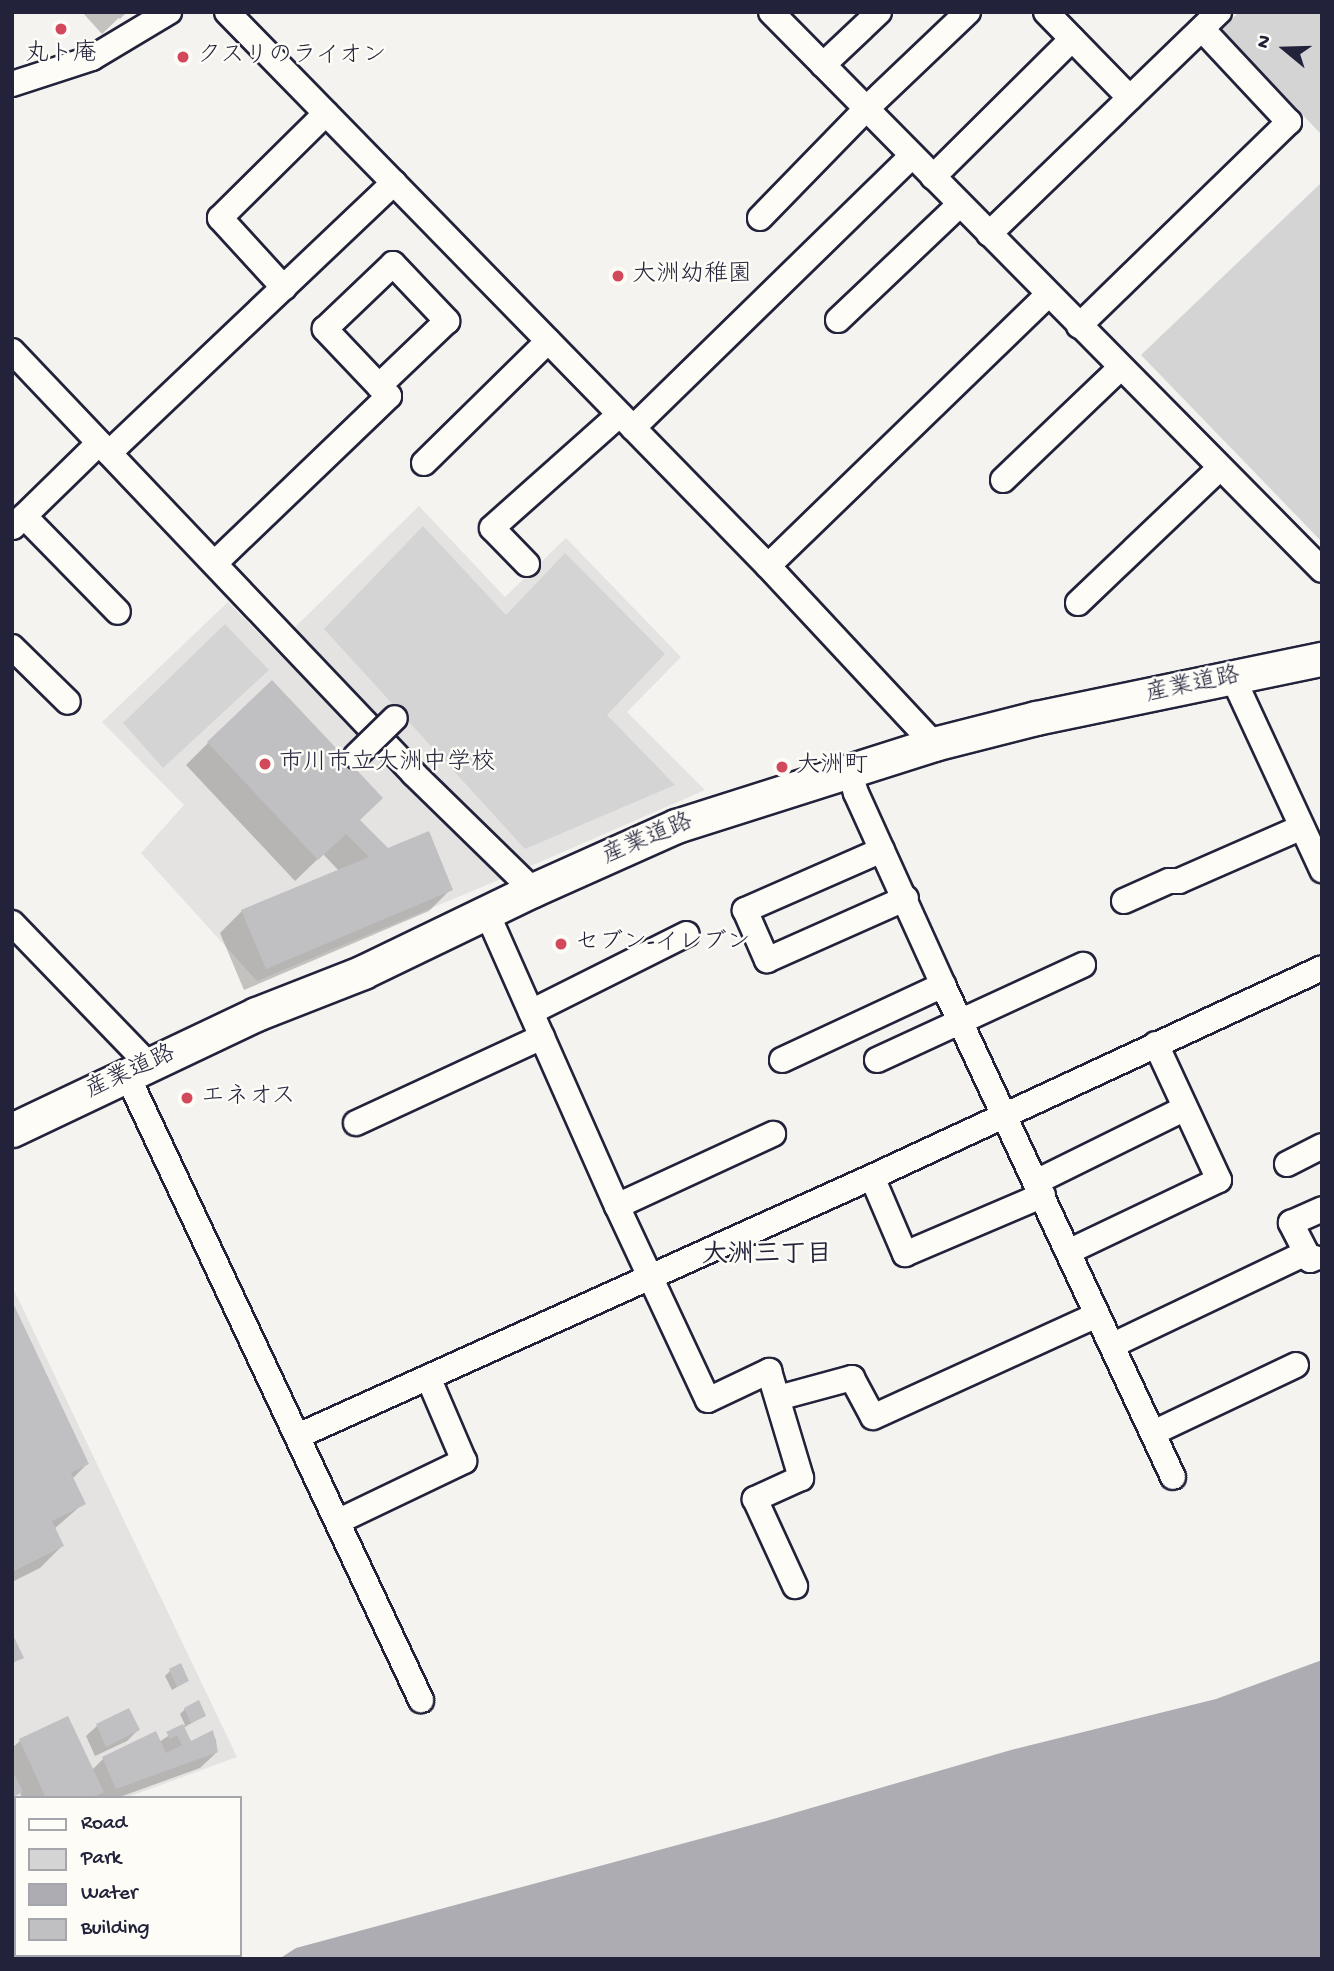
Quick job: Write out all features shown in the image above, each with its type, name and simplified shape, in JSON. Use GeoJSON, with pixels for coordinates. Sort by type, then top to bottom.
{"type":"FeatureCollection","features":[{"type":"Feature","properties":{"kind":"main road","name":"産業道路"},"geometry":{"type":"LineString","coordinates":[[12,1130],[256,1014],[363,972],[533,890],[676,826],[934,744],[1037,718],[1322,659]]}},
{"type":"Feature","properties":{"kind":"street"},"geometry":{"type":"LineString","coordinates":[[12,84],[92,58],[169,12]]}},
{"type":"Feature","properties":{"kind":"street"},"geometry":{"type":"LineString","coordinates":[[227,12],[768,566],[934,744]]}},
{"type":"Feature","properties":{"kind":"street"},"geometry":{"type":"LineString","coordinates":[[771,12],[1322,570]]}},
{"type":"Feature","properties":{"kind":"street"},"geometry":{"type":"LineString","coordinates":[[823,65],[879,12]]}},
{"type":"Feature","properties":{"kind":"street"},"geometry":{"type":"LineString","coordinates":[[760,218],[866,109],[968,12]]}},
{"type":"Feature","properties":{"kind":"street"},"geometry":{"type":"LineString","coordinates":[[1046,12],[1130,98]]}},
{"type":"Feature","properties":{"kind":"street"},"geometry":{"type":"LineString","coordinates":[[989,234],[1211,20],[1289,122],[1079,326]]}},
{"type":"Feature","properties":{"kind":"street"},"geometry":{"type":"LineString","coordinates":[[933,177],[1072,39]]}},
{"type":"Feature","properties":{"kind":"street"},"geometry":{"type":"LineString","coordinates":[[284,288],[220,218],[326,113]]}},
{"type":"Feature","properties":{"kind":"street"},"geometry":{"type":"LineString","coordinates":[[527,565],[492,528],[626,421],[912,156]]}},
{"type":"Feature","properties":{"kind":"street"},"geometry":{"type":"LineString","coordinates":[[118,611],[18,522],[284,288],[394,183]]}},
{"type":"Feature","properties":{"kind":"street"},"geometry":{"type":"LineString","coordinates":[[838,320],[960,205]]}},
{"type":"Feature","properties":{"kind":"street"},"geometry":{"type":"LineString","coordinates":[[215,563],[389,396],[379,386],[325,329],[393,264],[447,321],[379,386]]}},
{"type":"Feature","properties":{"kind":"street"},"geometry":{"type":"LineString","coordinates":[[768,566],[1048,295]]}},
{"type":"Feature","properties":{"kind":"street"},"geometry":{"type":"LineString","coordinates":[[424,463],[548,341]]}},
{"type":"Feature","properties":{"kind":"street"},"geometry":{"type":"LineString","coordinates":[[12,351],[414,774],[533,890]]}},
{"type":"Feature","properties":{"kind":"street"},"geometry":{"type":"LineString","coordinates":[[1003,480],[1120,368]]}},
{"type":"Feature","properties":{"kind":"street"},"geometry":{"type":"LineString","coordinates":[[1078,603],[1220,468]]}},
{"type":"Feature","properties":{"kind":"street"},"geometry":{"type":"LineString","coordinates":[[12,647],[68,702]]}},
{"type":"Feature","properties":{"kind":"street"},"geometry":{"type":"LineString","coordinates":[[1233,678],[1320,862]]}},
{"type":"Feature","properties":{"kind":"street"},"geometry":{"type":"LineString","coordinates":[[356,756],[395,718]]}},
{"type":"Feature","properties":{"kind":"street"},"geometry":{"type":"LineString","coordinates":[[849,769],[943,985],[1174,1477]]}},
{"type":"Feature","properties":{"kind":"street"},"geometry":{"type":"LineString","coordinates":[[1124,901],[1168,881],[1179,881],[1302,827]]}},
{"type":"Feature","properties":{"kind":"street"},"geometry":{"type":"LineString","coordinates":[[882,850],[745,910],[767,960],[905,898]]}},
{"type":"Feature","properties":{"kind":"street"},"geometry":{"type":"LineString","coordinates":[[487,913],[617,1206],[708,1400],[769,1371],[801,1478],[755,1499],[795,1586]]}},
{"type":"Feature","properties":{"kind":"street"},"geometry":{"type":"LineString","coordinates":[[12,923],[137,1070],[298,1436],[421,1700]]}},
{"type":"Feature","properties":{"kind":"street"},"geometry":{"type":"LineString","coordinates":[[531,1012],[687,934]]}},
{"type":"Feature","properties":{"kind":"street"},"geometry":{"type":"LineString","coordinates":[[877,1060],[1083,965]]}},
{"type":"Feature","properties":{"kind":"street"},"geometry":{"type":"LineString","coordinates":[[298,1436],[872,1177],[1322,968]]}},
{"type":"Feature","properties":{"kind":"street"},"geometry":{"type":"LineString","coordinates":[[782,1060],[943,985]]}},
{"type":"Feature","properties":{"kind":"street"},"geometry":{"type":"LineString","coordinates":[[356,1123],[542,1037]]}},
{"type":"Feature","properties":{"kind":"street"},"geometry":{"type":"LineString","coordinates":[[1070,1251],[1219,1181],[1156,1045]]}},
{"type":"Feature","properties":{"kind":"street"},"geometry":{"type":"LineString","coordinates":[[872,1177],[905,1254],[1040,1188],[1184,1109]]}},
{"type":"Feature","properties":{"kind":"street"},"geometry":{"type":"LineString","coordinates":[[617,1206],[773,1135]]}},
{"type":"Feature","properties":{"kind":"street"},"geometry":{"type":"LineString","coordinates":[[1287,1164],[1322,1146]]}},
{"type":"Feature","properties":{"kind":"street"},"geometry":{"type":"LineString","coordinates":[[1114,1345],[1314,1254],[1291,1223],[1322,1209]]}},
{"type":"Feature","properties":{"kind":"street"},"geometry":{"type":"LineString","coordinates":[[778,1398],[852,1378],[873,1417],[1097,1315]]}},
{"type":"Feature","properties":{"kind":"street"},"geometry":{"type":"LineString","coordinates":[[1155,1432],[1296,1365]]}},
{"type":"Feature","properties":{"kind":"street"},"geometry":{"type":"LineString","coordinates":[[339,1521],[464,1461],[428,1377]]}},
{"type":"Feature","properties":{"kind":"shaded area"},"geometry":{"type":"Polygon","coordinates":[[[419,506],[505,597],[566,538],[681,657],[627,712],[705,790],[524,869],[292,630],[419,506]]]}},
{"type":"Feature","properties":{"kind":"shaded area","name":"市川市立大洲中学校"},"geometry":{"type":"Polygon","coordinates":[[[228,602],[501,879],[257,981],[141,853],[184,805],[102,722],[228,602]]]}},
{"type":"Feature","properties":{"kind":"shaded area"},"geometry":{"type":"Polygon","coordinates":[[[12,1286],[237,1757],[130,1796],[14,1796],[12,1842],[12,1286]]]}},
{"type":"Feature","properties":{"kind":"green space"},"geometry":{"type":"Polygon","coordinates":[[[1239,12],[1322,12],[1322,135],[1221,30],[1239,12]]]}},
{"type":"Feature","properties":{"kind":"green space"},"geometry":{"type":"Polygon","coordinates":[[[1322,182],[1322,542],[1141,355],[1322,182]]]}},
{"type":"Feature","properties":{"kind":"green space"},"geometry":{"type":"Polygon","coordinates":[[[423,526],[506,615],[565,553],[665,654],[607,715],[675,785],[525,849],[324,629],[423,526]]]}},
{"type":"Feature","properties":{"kind":"green space"},"geometry":{"type":"Polygon","coordinates":[[[225,624],[269,670],[163,768],[123,723],[225,624]]]}},
{"type":"Feature","properties":{"kind":"water"},"geometry":{"type":"Polygon","coordinates":[[[1322,1660],[1322,1959],[279,1959],[296,1948],[759,1823],[1011,1750],[1216,1699],[1322,1660]]]}},
{"type":"Feature","properties":{"kind":"building"},"geometry":{"type":"Polygon","coordinates":[[[113,12],[127,12],[120,19],[113,12]]]}},
{"type":"Feature","properties":{"kind":"building"},"geometry":{"type":"Polygon","coordinates":[[[272,680],[383,798],[360,820],[388,848],[429,831],[453,890],[266,969],[241,910],[369,857],[346,834],[318,860],[207,742],[272,680]]]}},
{"type":"Feature","properties":{"kind":"building"},"geometry":{"type":"Polygon","coordinates":[[[12,1301],[89,1464],[71,1473],[86,1504],[52,1521],[64,1546],[12,1572],[12,1301]]]}},
{"type":"Feature","properties":{"kind":"building"},"geometry":{"type":"Polygon","coordinates":[[[12,1633],[24,1658],[12,1663],[12,1633]]]}},
{"type":"Feature","properties":{"kind":"building"},"geometry":{"type":"Polygon","coordinates":[[[181,1663],[189,1681],[177,1687],[169,1669],[181,1663]]]}},
{"type":"Feature","properties":{"kind":"building"},"geometry":{"type":"Polygon","coordinates":[[[199,1700],[206,1716],[191,1723],[184,1708],[199,1700]]]}},
{"type":"Feature","properties":{"kind":"building"},"geometry":{"type":"Polygon","coordinates":[[[129,1708],[140,1730],[106,1747],[96,1724],[129,1708]]]}},
{"type":"Feature","properties":{"kind":"building"},"geometry":{"type":"Polygon","coordinates":[[[68,1716],[104,1792],[95,1796],[45,1796],[19,1739],[68,1716]]]}},
{"type":"Feature","properties":{"kind":"building"},"geometry":{"type":"Polygon","coordinates":[[[183,1724],[191,1741],[213,1730],[218,1752],[116,1789],[102,1757],[156,1731],[166,1753],[182,1745],[177,1735],[170,1739],[166,1732],[183,1724]]]}},
{"type":"Feature","properties":{"kind":"building"},"geometry":{"type":"Polygon","coordinates":[[[12,1770],[23,1792],[12,1797],[12,1770]]]}},
{"type":"Feature","properties":{"kind":"place","name":"丸ト庵"},"geometry":{"type":"Point","coordinates":[61,29]}},
{"type":"Feature","properties":{"kind":"place","name":"クスリのライオン"},"geometry":{"type":"Point","coordinates":[183,57]}},
{"type":"Feature","properties":{"kind":"place","name":"大洲幼稚園"},"geometry":{"type":"Point","coordinates":[618,276]}},
{"type":"Feature","properties":{"kind":"place","name":"市川市立大洲中学校"},"geometry":{"type":"Point","coordinates":[265,764]}},
{"type":"Feature","properties":{"kind":"place","name":"大洲町"},"geometry":{"type":"Point","coordinates":[782,767]}},
{"type":"Feature","properties":{"kind":"place","name":"セブン-イレブン"},"geometry":{"type":"Point","coordinates":[561,944]}},
{"type":"Feature","properties":{"kind":"place","name":"エネオス"},"geometry":{"type":"Point","coordinates":[187,1098]}},
{"type":"Feature","properties":{"kind":"district","name":"大洲三丁目"},"geometry":{"type":"Point","coordinates":[767,1257]}}]}
